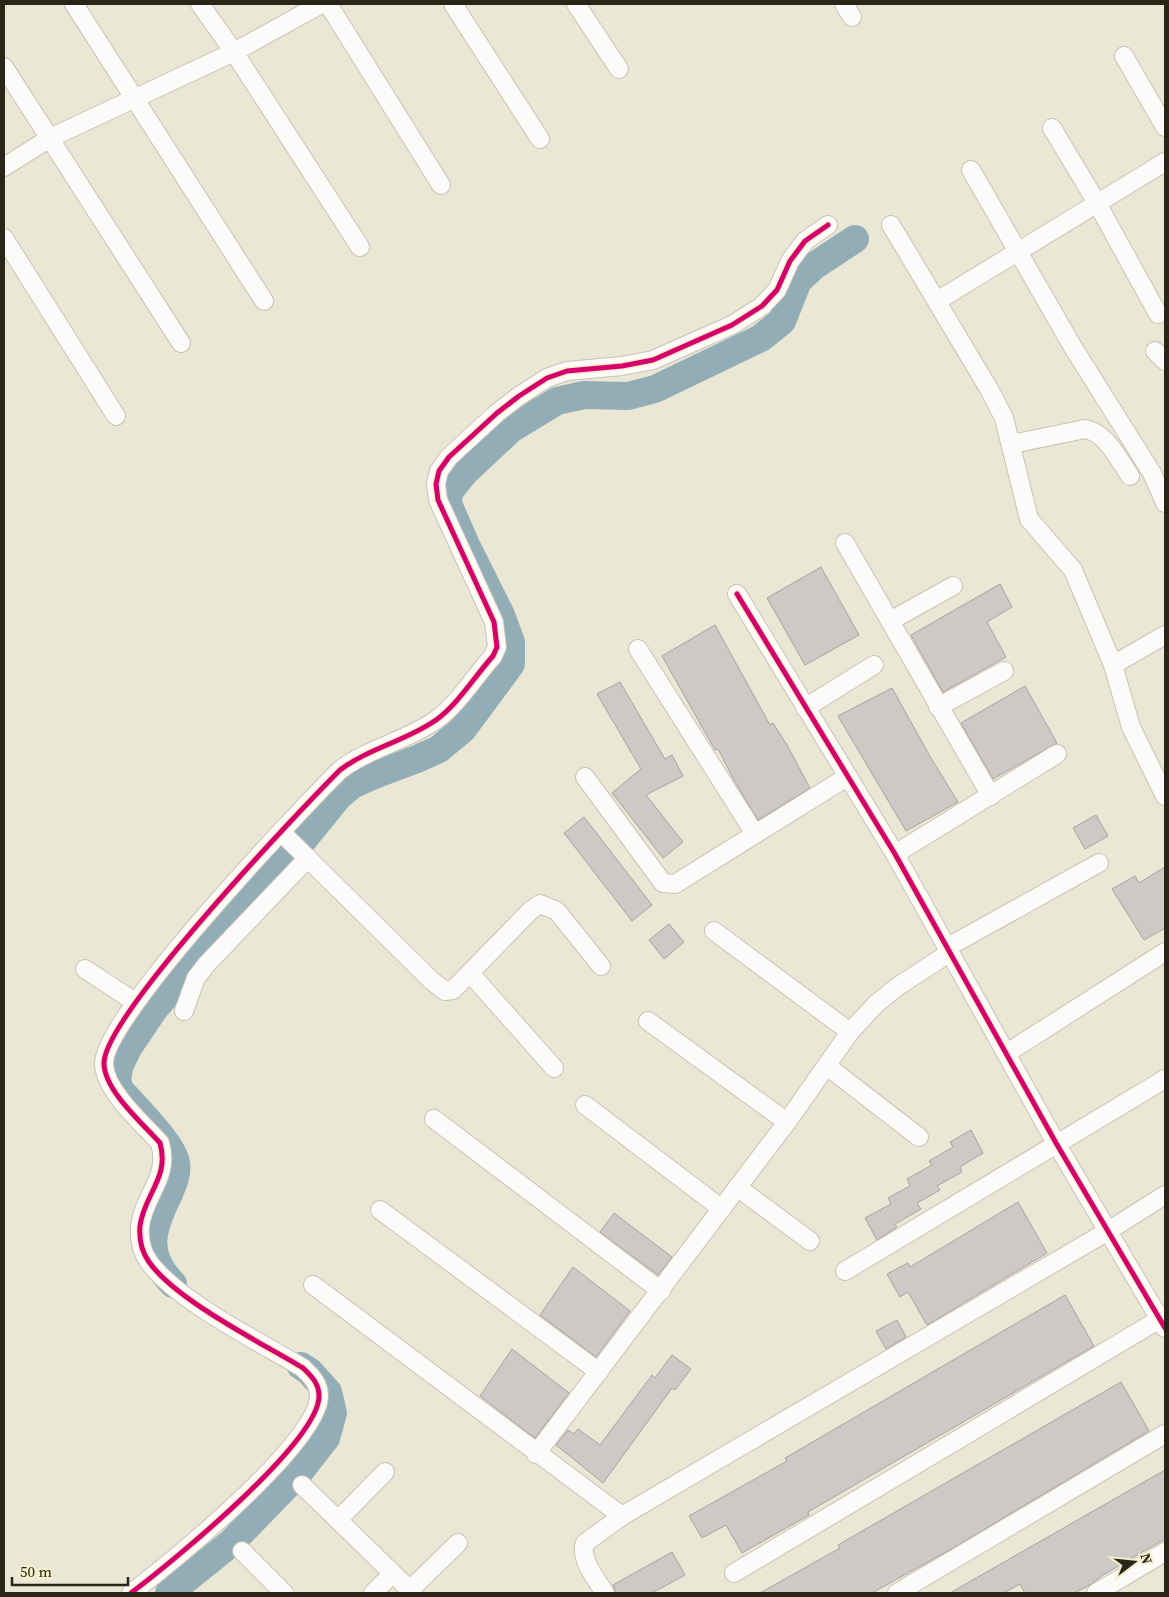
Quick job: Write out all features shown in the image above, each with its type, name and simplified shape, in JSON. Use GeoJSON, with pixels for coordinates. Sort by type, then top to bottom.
{"type":"FeatureCollection","features":[{"type":"Feature","properties":{"kind":"street"},"geometry":{"type":"LineString","coordinates":[[74,4],[264,301]]}},
{"type":"Feature","properties":{"kind":"street"},"geometry":{"type":"LineString","coordinates":[[200,4],[234,52],[360,247]]}},
{"type":"Feature","properties":{"kind":"street"},"geometry":{"type":"LineString","coordinates":[[4,167],[50,138],[135,100],[234,52],[321,4]]}},
{"type":"Feature","properties":{"kind":"street"},"geometry":{"type":"LineString","coordinates":[[328,4],[441,185]]}},
{"type":"Feature","properties":{"kind":"street"},"geometry":{"type":"LineString","coordinates":[[453,4],[540,140]]}},
{"type":"Feature","properties":{"kind":"street"},"geometry":{"type":"LineString","coordinates":[[576,4],[619,69]]}},
{"type":"Feature","properties":{"kind":"street"},"geometry":{"type":"LineString","coordinates":[[1124,56],[1165,127]]}},
{"type":"Feature","properties":{"kind":"street"},"geometry":{"type":"LineString","coordinates":[[4,67],[181,343]]}},
{"type":"Feature","properties":{"kind":"street"},"geometry":{"type":"LineString","coordinates":[[1052,128],[1097,203],[1158,314]]}},
{"type":"Feature","properties":{"kind":"street"},"geometry":{"type":"LineString","coordinates":[[937,301],[1165,162]]}},
{"type":"Feature","properties":{"kind":"street"},"geometry":{"type":"LineString","coordinates":[[971,170],[1074,349],[1152,473],[1165,503]]}},
{"type":"Feature","properties":{"kind":"street"},"geometry":{"type":"LineString","coordinates":[[891,224],[989,389],[1004,418],[1012,444],[1029,519],[1073,570],[1113,665],[1131,727],[1165,796]]}},
{"type":"Feature","properties":{"kind":"street"},"geometry":{"type":"LineString","coordinates":[[131,1593],[216,1524],[283,1458],[307,1426],[316,1411],[320,1397],[314,1379],[302,1368],[192,1300],[166,1280],[149,1262],[141,1247],[141,1217],[162,1168],[163,1155],[160,1143],[107,1080],[104,1062],[111,1040],[168,958],[285,836],[340,770],[355,758],[419,730],[437,719],[492,656],[496,647],[494,622],[438,500],[436,484],[439,471],[449,458],[498,413],[547,378],[567,371],[622,366],[653,360],[743,319],[762,306],[777,290],[790,261],[804,241],[828,225]]}},
{"type":"Feature","properties":{"kind":"street"},"geometry":{"type":"LineString","coordinates":[[4,238],[116,416]]}},
{"type":"Feature","properties":{"kind":"street"},"geometry":{"type":"LineString","coordinates":[[1012,444],[1085,429],[1094,430],[1101,435],[1130,476]]}},
{"type":"Feature","properties":{"kind":"street"},"geometry":{"type":"LineString","coordinates":[[845,543],[991,796]]}},
{"type":"Feature","properties":{"kind":"street"},"geometry":{"type":"LineString","coordinates":[[890,621],[953,586]]}},
{"type":"Feature","properties":{"kind":"street"},"geometry":{"type":"LineString","coordinates":[[734,1573],[1163,1321],[1056,1143],[895,854],[737,594]]}},
{"type":"Feature","properties":{"kind":"street"},"geometry":{"type":"LineString","coordinates":[[1113,665],[1165,635]]}},
{"type":"Feature","properties":{"kind":"street"},"geometry":{"type":"LineString","coordinates":[[638,649],[755,834]]}},
{"type":"Feature","properties":{"kind":"street"},"geometry":{"type":"LineString","coordinates":[[805,708],[874,665]]}},
{"type":"Feature","properties":{"kind":"street"},"geometry":{"type":"LineString","coordinates":[[938,707],[1004,670]]}},
{"type":"Feature","properties":{"kind":"street"},"geometry":{"type":"LineString","coordinates":[[895,854],[1057,754]]}},
{"type":"Feature","properties":{"kind":"street"},"geometry":{"type":"LineString","coordinates":[[585,777],[663,884],[675,884],[847,777]]}},
{"type":"Feature","properties":{"kind":"street"},"geometry":{"type":"LineString","coordinates":[[285,836],[445,991],[453,990],[540,904],[557,911],[601,966]]}},
{"type":"Feature","properties":{"kind":"street"},"geometry":{"type":"LineString","coordinates":[[184,1011],[196,978],[206,965],[307,857]]}},
{"type":"Feature","properties":{"kind":"street"},"geometry":{"type":"LineString","coordinates":[[536,1454],[787,1122],[850,1032],[876,1004],[897,986],[948,951],[1099,863]]}},
{"type":"Feature","properties":{"kind":"street"},"geometry":{"type":"LineString","coordinates":[[714,931],[850,1032]]}},
{"type":"Feature","properties":{"kind":"street"},"geometry":{"type":"LineString","coordinates":[[1007,1053],[1165,952]]}},
{"type":"Feature","properties":{"kind":"street"},"geometry":{"type":"LineString","coordinates":[[85,969],[136,1002]]}},
{"type":"Feature","properties":{"kind":"street"},"geometry":{"type":"LineString","coordinates":[[470,973],[554,1068]]}},
{"type":"Feature","properties":{"kind":"street"},"geometry":{"type":"LineString","coordinates":[[648,1021],[787,1122]]}},
{"type":"Feature","properties":{"kind":"street"},"geometry":{"type":"LineString","coordinates":[[827,1066],[920,1136]]}},
{"type":"Feature","properties":{"kind":"street"},"geometry":{"type":"LineString","coordinates":[[844,1271],[1165,1079]]}},
{"type":"Feature","properties":{"kind":"street"},"geometry":{"type":"LineString","coordinates":[[585,1105],[722,1209]]}},
{"type":"Feature","properties":{"kind":"street"},"geometry":{"type":"LineString","coordinates":[[434,1119],[661,1291]]}},
{"type":"Feature","properties":{"kind":"street"},"geometry":{"type":"LineString","coordinates":[[737,1187],[810,1241]]}},
{"type":"Feature","properties":{"kind":"street"},"geometry":{"type":"LineString","coordinates":[[604,1593],[584,1555],[583,1547],[585,1543],[622,1516],[1108,1231],[1165,1195]]}},
{"type":"Feature","properties":{"kind":"street"},"geometry":{"type":"LineString","coordinates":[[380,1210],[599,1372]]}},
{"type":"Feature","properties":{"kind":"street"},"geometry":{"type":"LineString","coordinates":[[313,1285],[536,1454],[622,1516]]}},
{"type":"Feature","properties":{"kind":"street"},"geometry":{"type":"LineString","coordinates":[[897,1593],[1165,1434]]}},
{"type":"Feature","properties":{"kind":"street"},"geometry":{"type":"LineString","coordinates":[[339,1519],[385,1472]]}},
{"type":"Feature","properties":{"kind":"street"},"geometry":{"type":"LineString","coordinates":[[302,1485],[339,1519],[411,1592],[458,1543]]}},
{"type":"Feature","properties":{"kind":"street"},"geometry":{"type":"LineString","coordinates":[[242,1551],[284,1593]]}},
{"type":"Feature","properties":{"kind":"street"},"geometry":{"type":"LineString","coordinates":[[1096,1593],[1165,1552]]}},
{"type":"Feature","properties":{"kind":"street"},"geometry":{"type":"LineString","coordinates":[[373,1593],[392,1574]]}},
{"type":"Feature","properties":{"kind":"building"},"geometry":{"type":"Polygon","coordinates":[[[821,567],[859,635],[805,665],[767,598],[821,567]]]}},
{"type":"Feature","properties":{"kind":"building"},"geometry":{"type":"Polygon","coordinates":[[[1000,584],[1012,607],[987,622],[1006,657],[943,692],[911,635],[1000,584]]]}},
{"type":"Feature","properties":{"kind":"building"},"geometry":{"type":"Polygon","coordinates":[[[715,625],[770,725],[773,723],[787,745],[810,788],[758,820],[718,749],[715,750],[662,656],[715,625]]]}},
{"type":"Feature","properties":{"kind":"building"},"geometry":{"type":"Polygon","coordinates":[[[620,682],[665,759],[672,755],[683,776],[646,795],[683,842],[663,858],[612,793],[641,769],[597,694],[620,682]]]}},
{"type":"Feature","properties":{"kind":"building"},"geometry":{"type":"Polygon","coordinates":[[[1025,686],[1057,743],[993,779],[961,723],[1025,686]]]}},
{"type":"Feature","properties":{"kind":"building"},"geometry":{"type":"Polygon","coordinates":[[[892,688],[958,802],[906,831],[838,716],[892,688]]]}},
{"type":"Feature","properties":{"kind":"building"},"geometry":{"type":"Polygon","coordinates":[[[1096,815],[1108,836],[1085,849],[1073,828],[1096,815]]]}},
{"type":"Feature","properties":{"kind":"building"},"geometry":{"type":"Polygon","coordinates":[[[584,817],[652,905],[632,921],[564,833],[584,817]]]}},
{"type":"Feature","properties":{"kind":"building"},"geometry":{"type":"Polygon","coordinates":[[[1165,867],[1165,928],[1144,940],[1112,889],[1135,876],[1139,883],[1165,867]]]}},
{"type":"Feature","properties":{"kind":"building"},"geometry":{"type":"Polygon","coordinates":[[[669,924],[684,942],[664,959],[649,940],[669,924]]]}},
{"type":"Feature","properties":{"kind":"building"},"geometry":{"type":"Polygon","coordinates":[[[971,1130],[983,1153],[960,1167],[962,1172],[937,1186],[940,1190],[917,1203],[921,1209],[895,1224],[897,1227],[877,1240],[865,1218],[891,1204],[888,1198],[910,1186],[907,1179],[932,1165],[929,1161],[953,1147],[950,1142],[971,1130]]]}},
{"type":"Feature","properties":{"kind":"building"},"geometry":{"type":"Polygon","coordinates":[[[1018,1202],[1047,1253],[927,1325],[908,1292],[900,1297],[887,1274],[908,1263],[910,1267],[1018,1202]]]}},
{"type":"Feature","properties":{"kind":"building"},"geometry":{"type":"Polygon","coordinates":[[[614,1213],[672,1257],[658,1275],[600,1232],[614,1213]]]}},
{"type":"Feature","properties":{"kind":"building"},"geometry":{"type":"Polygon","coordinates":[[[573,1267],[630,1311],[596,1357],[540,1315],[573,1267]]]}},
{"type":"Feature","properties":{"kind":"building"},"geometry":{"type":"Polygon","coordinates":[[[1065,1295],[1094,1346],[808,1512],[809,1515],[742,1553],[726,1525],[702,1538],[689,1516],[787,1461],[785,1458],[1065,1295]]]}},
{"type":"Feature","properties":{"kind":"building"},"geometry":{"type":"Polygon","coordinates":[[[897,1320],[906,1337],[886,1349],[876,1331],[897,1320]]]}},
{"type":"Feature","properties":{"kind":"building"},"geometry":{"type":"Polygon","coordinates":[[[512,1349],[569,1393],[535,1438],[480,1396],[512,1349]]]}},
{"type":"Feature","properties":{"kind":"building"},"geometry":{"type":"Polygon","coordinates":[[[672,1355],[691,1369],[675,1390],[672,1388],[603,1483],[556,1445],[568,1430],[574,1434],[578,1429],[600,1445],[652,1375],[655,1378],[672,1355]]]}},
{"type":"Feature","properties":{"kind":"building"},"geometry":{"type":"Polygon","coordinates":[[[1121,1382],[1149,1431],[953,1548],[872,1593],[760,1593],[840,1548],[838,1545],[1121,1382]]]}},
{"type":"Feature","properties":{"kind":"building"},"geometry":{"type":"Polygon","coordinates":[[[1165,1470],[1165,1539],[1103,1575],[1090,1585],[1074,1593],[1025,1593],[1020,1584],[1004,1593],[950,1593],[1165,1470]]]}},
{"type":"Feature","properties":{"kind":"building"},"geometry":{"type":"Polygon","coordinates":[[[672,1552],[685,1575],[652,1593],[616,1593],[613,1585],[672,1552]]]}},
{"type":"Feature","properties":{"kind":"waterway"},"geometry":{"type":"LineString","coordinates":[[173,1284],[158,1263],[153,1242],[154,1231],[174,1180],[176,1163],[174,1155],[161,1136],[120,1090],[117,1081],[119,1067],[128,1048],[155,1008],[291,855],[339,796],[352,785],[439,749],[463,729],[511,664],[511,642],[501,615],[448,504],[449,492],[464,473],[511,429],[557,401],[584,395],[628,396],[655,389],[761,338],[782,321],[798,281],[814,266],[855,239]]}},
{"type":"Feature","properties":{"kind":"waterway"},"geometry":{"type":"LineString","coordinates":[[169,1593],[231,1543],[298,1474],[326,1438],[333,1413],[328,1392],[309,1371],[301,1366]]}},
{"type":"Feature","properties":{"kind":"cycle path"},"geometry":{"type":"LineString","coordinates":[[131,1593],[208,1530],[270,1471],[295,1442],[313,1416],[319,1391],[312,1377],[303,1368],[199,1306],[162,1277],[146,1258],[141,1245],[140,1226],[146,1204],[159,1176],[162,1166],[162,1155],[160,1143],[117,1096],[106,1074],[104,1064],[112,1040],[134,1004],[206,915],[340,770],[351,762],[412,734],[436,720],[459,698],[493,656],[497,647],[494,622],[438,500],[436,484],[439,471],[449,457],[497,413],[547,378],[567,371],[622,366],[653,360],[732,325],[762,306],[777,290],[790,261],[805,241],[828,225]]}},
{"type":"Feature","properties":{"kind":"cycle path"},"geometry":{"type":"LineString","coordinates":[[737,594],[895,854],[1056,1143],[1165,1328]]}}]}
